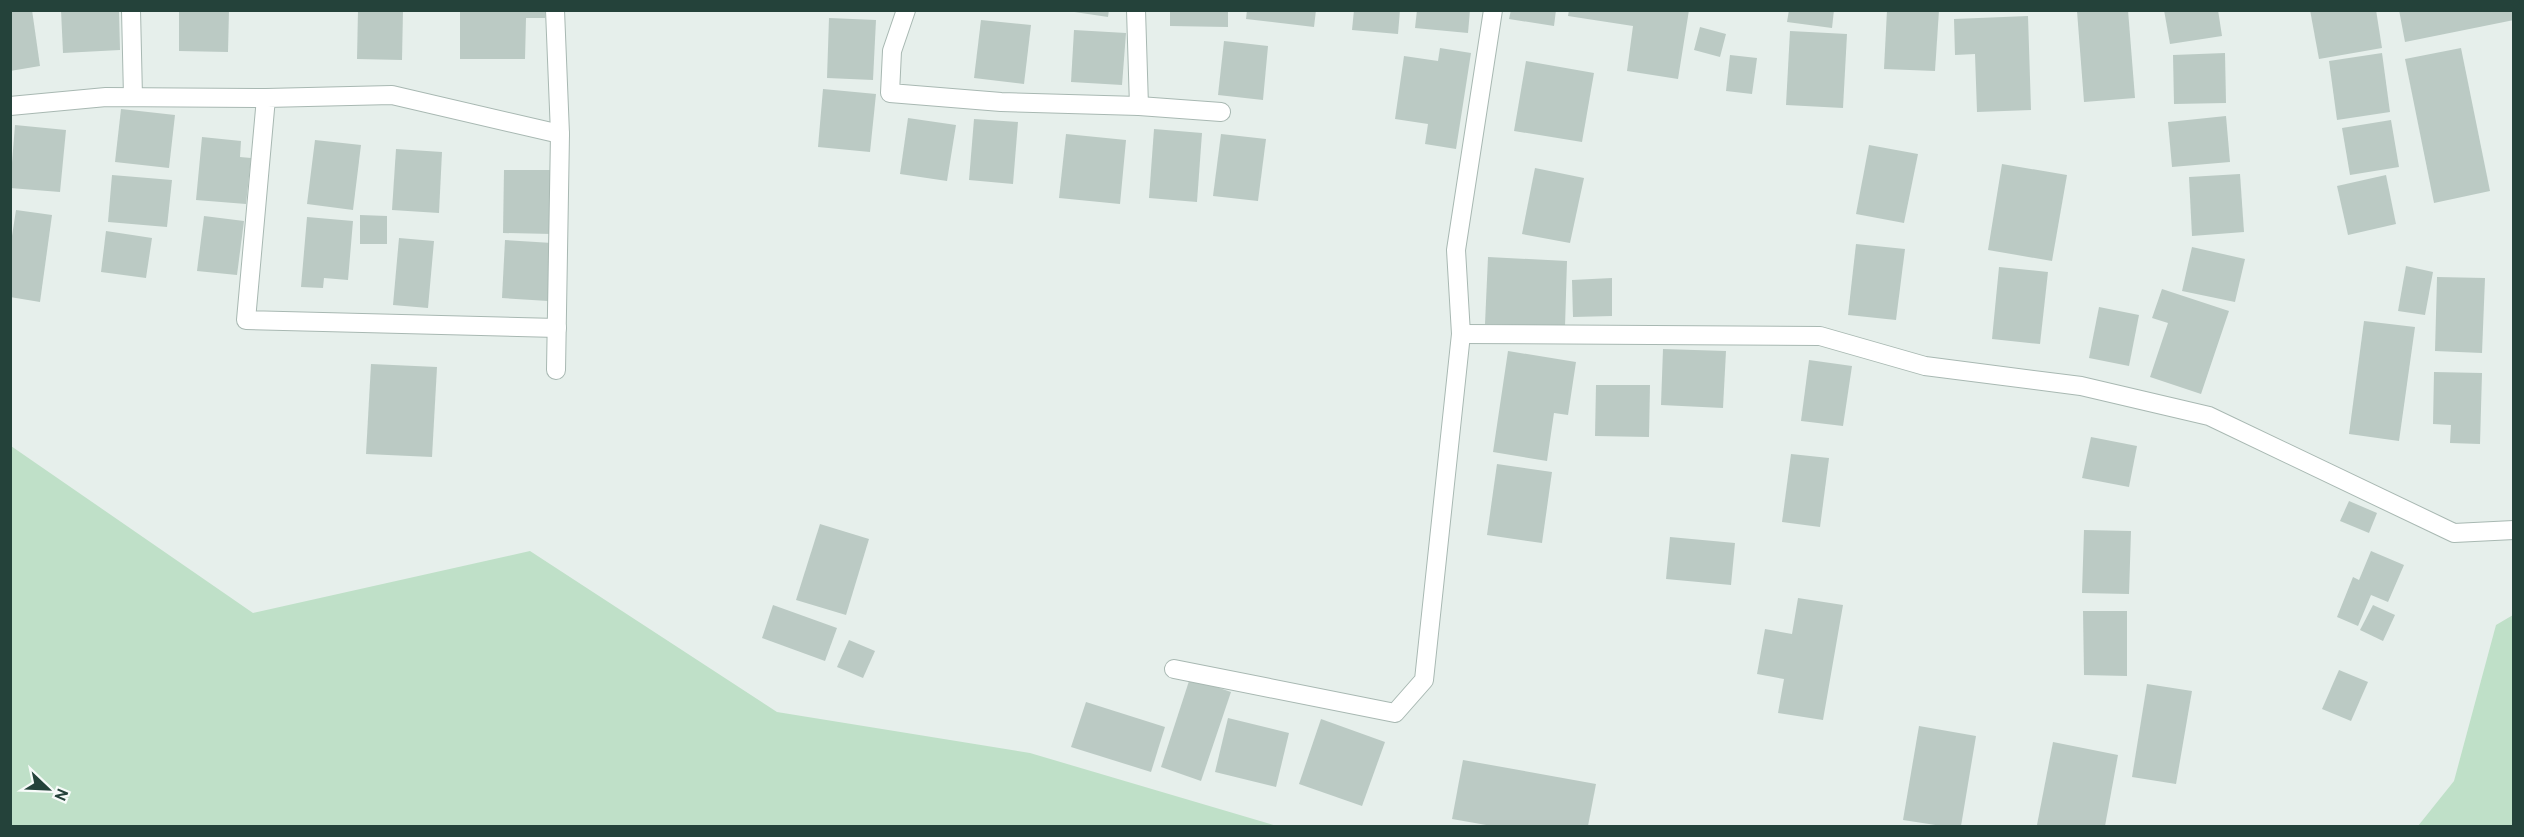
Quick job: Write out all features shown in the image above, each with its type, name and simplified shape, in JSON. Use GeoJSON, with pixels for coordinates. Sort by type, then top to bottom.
{"type":"FeatureCollection","features":[{"type":"Feature","properties":{"kind":"street"},"geometry":{"type":"LineString","coordinates":[[131,10],[133,97]]}},
{"type":"Feature","properties":{"kind":"street"},"geometry":{"type":"LineString","coordinates":[[555,10],[560,134],[556,370]]}},
{"type":"Feature","properties":{"kind":"street"},"geometry":{"type":"LineString","coordinates":[[906,10],[892,51],[890,93],[1001,102],[1139,106],[1221,112]]}},
{"type":"Feature","properties":{"kind":"street"},"geometry":{"type":"LineString","coordinates":[[1136,10],[1139,106]]}},
{"type":"Feature","properties":{"kind":"street"},"geometry":{"type":"LineString","coordinates":[[1174,669],[1395,712],[1424,680],[1461,334],[1456,250],[1493,10]]}},
{"type":"Feature","properties":{"kind":"street"},"geometry":{"type":"LineString","coordinates":[[10,106],[106,97],[266,98],[392,95],[560,134]]}},
{"type":"Feature","properties":{"kind":"street"},"geometry":{"type":"LineString","coordinates":[[266,98],[246,320],[557,328]]}},
{"type":"Feature","properties":{"kind":"street"},"geometry":{"type":"LineString","coordinates":[[1461,334],[1820,336],[1925,366],[2081,386],[2209,416],[2454,533],[2514,530]]}},
{"type":"Feature","properties":{"kind":"green space"},"geometry":{"type":"Polygon","coordinates":[[[11,446],[253,613],[530,551],[777,712],[1030,753],[1277,826],[11,826],[11,446]]]}},
{"type":"Feature","properties":{"kind":"green space"},"geometry":{"type":"Polygon","coordinates":[[[2513,615],[2513,826],[2418,826],[2454,781],[2496,625],[2513,615]]]}},
{"type":"Feature","properties":{"kind":"building"},"geometry":{"type":"Polygon","coordinates":[[[10,10],[32,10],[40,66],[10,71],[10,10]]]}},
{"type":"Feature","properties":{"kind":"building"},"geometry":{"type":"Polygon","coordinates":[[[61,10],[119,10],[120,50],[63,53],[61,10]]]}},
{"type":"Feature","properties":{"kind":"building"},"geometry":{"type":"Polygon","coordinates":[[[179,10],[229,10],[228,52],[179,51],[179,10]]]}},
{"type":"Feature","properties":{"kind":"building"},"geometry":{"type":"Polygon","coordinates":[[[358,10],[403,10],[402,60],[357,59],[358,10]]]}},
{"type":"Feature","properties":{"kind":"building"},"geometry":{"type":"Polygon","coordinates":[[[460,10],[545,10],[545,18],[526,18],[525,59],[460,59],[460,10]]]}},
{"type":"Feature","properties":{"kind":"building"},"geometry":{"type":"Polygon","coordinates":[[[1061,10],[1109,10],[1108,17],[1061,10]]]}},
{"type":"Feature","properties":{"kind":"building"},"geometry":{"type":"Polygon","coordinates":[[[1170,10],[1228,10],[1228,27],[1170,26],[1170,10]]]}},
{"type":"Feature","properties":{"kind":"building"},"geometry":{"type":"Polygon","coordinates":[[[1247,10],[1316,10],[1314,27],[1246,19],[1247,10]]]}},
{"type":"Feature","properties":{"kind":"building"},"geometry":{"type":"Polygon","coordinates":[[[1354,10],[1400,10],[1398,34],[1352,30],[1354,10]]]}},
{"type":"Feature","properties":{"kind":"building"},"geometry":{"type":"Polygon","coordinates":[[[1417,10],[1470,10],[1468,33],[1415,28],[1417,10]]]}},
{"type":"Feature","properties":{"kind":"building"},"geometry":{"type":"Polygon","coordinates":[[[1511,10],[1556,10],[1554,26],[1509,19],[1511,10]]]}},
{"type":"Feature","properties":{"kind":"building"},"geometry":{"type":"Polygon","coordinates":[[[1569,10],[1689,10],[1678,79],[1627,71],[1633,26],[1568,16],[1569,10]]]}},
{"type":"Feature","properties":{"kind":"building"},"geometry":{"type":"Polygon","coordinates":[[[1789,10],[1834,10],[1832,28],[1787,22],[1789,10]]]}},
{"type":"Feature","properties":{"kind":"building"},"geometry":{"type":"Polygon","coordinates":[[[1887,10],[1939,10],[1935,71],[1884,69],[1887,10]]]}},
{"type":"Feature","properties":{"kind":"building"},"geometry":{"type":"Polygon","coordinates":[[[2128,10],[2135,98],[2084,102],[2077,11],[2128,10]]]}},
{"type":"Feature","properties":{"kind":"building"},"geometry":{"type":"Polygon","coordinates":[[[2164,10],[2218,10],[2222,36],[2170,44],[2164,10]]]}},
{"type":"Feature","properties":{"kind":"building"},"geometry":{"type":"Polygon","coordinates":[[[2310,10],[2376,10],[2382,48],[2319,59],[2310,10]]]}},
{"type":"Feature","properties":{"kind":"building"},"geometry":{"type":"Polygon","coordinates":[[[2399,10],[2514,10],[2514,20],[2405,42],[2399,10]]]}},
{"type":"Feature","properties":{"kind":"building"},"geometry":{"type":"Polygon","coordinates":[[[2028,16],[2031,110],[1977,112],[1975,54],[1955,55],[1954,19],[2028,16]]]}},
{"type":"Feature","properties":{"kind":"building"},"geometry":{"type":"Polygon","coordinates":[[[829,18],[876,20],[873,80],[827,78],[829,18]]]}},
{"type":"Feature","properties":{"kind":"building"},"geometry":{"type":"Polygon","coordinates":[[[981,20],[1031,25],[1024,84],[974,78],[981,20]]]}},
{"type":"Feature","properties":{"kind":"building"},"geometry":{"type":"Polygon","coordinates":[[[1700,27],[1726,34],[1720,57],[1694,50],[1700,27]]]}},
{"type":"Feature","properties":{"kind":"building"},"geometry":{"type":"Polygon","coordinates":[[[1074,30],[1126,33],[1122,85],[1071,82],[1074,30]]]}},
{"type":"Feature","properties":{"kind":"building"},"geometry":{"type":"Polygon","coordinates":[[[1790,31],[1847,34],[1843,108],[1786,105],[1790,31]]]}},
{"type":"Feature","properties":{"kind":"building"},"geometry":{"type":"Polygon","coordinates":[[[1224,41],[1268,46],[1263,100],[1218,95],[1224,41]]]}},
{"type":"Feature","properties":{"kind":"building"},"geometry":{"type":"Polygon","coordinates":[[[1440,48],[1471,53],[1456,149],[1425,144],[1428,124],[1395,119],[1404,56],[1438,61],[1440,48]]]}},
{"type":"Feature","properties":{"kind":"building"},"geometry":{"type":"Polygon","coordinates":[[[2461,48],[2490,191],[2434,203],[2405,59],[2461,48]]]}},
{"type":"Feature","properties":{"kind":"building"},"geometry":{"type":"Polygon","coordinates":[[[2225,53],[2226,103],[2174,104],[2173,55],[2225,53]]]}},
{"type":"Feature","properties":{"kind":"building"},"geometry":{"type":"Polygon","coordinates":[[[2382,53],[2390,112],[2337,120],[2329,61],[2382,53]]]}},
{"type":"Feature","properties":{"kind":"building"},"geometry":{"type":"Polygon","coordinates":[[[1730,55],[1757,58],[1752,94],[1726,91],[1730,55]]]}},
{"type":"Feature","properties":{"kind":"building"},"geometry":{"type":"Polygon","coordinates":[[[1526,61],[1594,73],[1582,142],[1514,131],[1526,61]]]}},
{"type":"Feature","properties":{"kind":"building"},"geometry":{"type":"Polygon","coordinates":[[[823,89],[876,94],[870,152],[818,147],[823,89]]]}},
{"type":"Feature","properties":{"kind":"building"},"geometry":{"type":"Polygon","coordinates":[[[121,109],[175,115],[169,168],[115,162],[121,109]]]}},
{"type":"Feature","properties":{"kind":"building"},"geometry":{"type":"Polygon","coordinates":[[[2226,116],[2230,162],[2172,167],[2168,122],[2226,116]]]}},
{"type":"Feature","properties":{"kind":"building"},"geometry":{"type":"Polygon","coordinates":[[[908,118],[956,125],[947,181],[900,174],[908,118]]]}},
{"type":"Feature","properties":{"kind":"building"},"geometry":{"type":"Polygon","coordinates":[[[974,119],[1018,122],[1013,184],[969,180],[974,119]]]}},
{"type":"Feature","properties":{"kind":"building"},"geometry":{"type":"Polygon","coordinates":[[[2391,120],[2399,167],[2350,175],[2342,128],[2391,120]]]}},
{"type":"Feature","properties":{"kind":"building"},"geometry":{"type":"Polygon","coordinates":[[[15,125],[66,130],[60,192],[10,188],[15,125]]]}},
{"type":"Feature","properties":{"kind":"building"},"geometry":{"type":"Polygon","coordinates":[[[1154,129],[1202,133],[1197,202],[1149,198],[1154,129]]]}},
{"type":"Feature","properties":{"kind":"building"},"geometry":{"type":"Polygon","coordinates":[[[1066,134],[1126,140],[1120,204],[1059,198],[1066,134]]]}},
{"type":"Feature","properties":{"kind":"building"},"geometry":{"type":"Polygon","coordinates":[[[1221,134],[1266,139],[1258,201],[1213,196],[1221,134]]]}},
{"type":"Feature","properties":{"kind":"building"},"geometry":{"type":"Polygon","coordinates":[[[202,137],[241,141],[240,157],[251,158],[246,204],[196,200],[202,137]]]}},
{"type":"Feature","properties":{"kind":"building"},"geometry":{"type":"Polygon","coordinates":[[[315,140],[361,145],[353,210],[307,204],[315,140]]]}},
{"type":"Feature","properties":{"kind":"building"},"geometry":{"type":"Polygon","coordinates":[[[1869,145],[1918,154],[1904,223],[1856,214],[1869,145]]]}},
{"type":"Feature","properties":{"kind":"building"},"geometry":{"type":"Polygon","coordinates":[[[396,149],[442,152],[439,213],[392,210],[396,149]]]}},
{"type":"Feature","properties":{"kind":"building"},"geometry":{"type":"Polygon","coordinates":[[[2002,164],[2067,175],[2052,261],[1988,250],[2002,164]]]}},
{"type":"Feature","properties":{"kind":"building"},"geometry":{"type":"Polygon","coordinates":[[[1535,168],[1584,178],[1570,243],[1522,234],[1535,168]]]}},
{"type":"Feature","properties":{"kind":"building"},"geometry":{"type":"Polygon","coordinates":[[[504,170],[553,170],[552,234],[503,233],[504,170]]]}},
{"type":"Feature","properties":{"kind":"building"},"geometry":{"type":"Polygon","coordinates":[[[2240,174],[2244,232],[2192,236],[2189,177],[2240,174]]]}},
{"type":"Feature","properties":{"kind":"building"},"geometry":{"type":"Polygon","coordinates":[[[112,175],[172,180],[167,227],[108,222],[112,175]]]}},
{"type":"Feature","properties":{"kind":"building"},"geometry":{"type":"Polygon","coordinates":[[[2386,175],[2396,224],[2348,235],[2337,186],[2386,175]]]}},
{"type":"Feature","properties":{"kind":"building"},"geometry":{"type":"Polygon","coordinates":[[[16,210],[52,215],[40,302],[10,297],[10,249],[16,210]]]}},
{"type":"Feature","properties":{"kind":"building"},"geometry":{"type":"Polygon","coordinates":[[[360,215],[387,216],[387,244],[360,244],[360,215]]]}},
{"type":"Feature","properties":{"kind":"building"},"geometry":{"type":"Polygon","coordinates":[[[204,216],[244,221],[237,275],[197,271],[204,216]]]}},
{"type":"Feature","properties":{"kind":"building"},"geometry":{"type":"Polygon","coordinates":[[[307,217],[353,221],[348,280],[324,278],[323,288],[301,287],[307,217]]]}},
{"type":"Feature","properties":{"kind":"building"},"geometry":{"type":"Polygon","coordinates":[[[106,231],[152,238],[146,278],[101,272],[106,231]]]}},
{"type":"Feature","properties":{"kind":"building"},"geometry":{"type":"Polygon","coordinates":[[[399,238],[434,241],[428,308],[393,305],[399,238]]]}},
{"type":"Feature","properties":{"kind":"building"},"geometry":{"type":"Polygon","coordinates":[[[505,240],[552,243],[548,301],[502,298],[505,240]]]}},
{"type":"Feature","properties":{"kind":"building"},"geometry":{"type":"Polygon","coordinates":[[[1856,244],[1905,249],[1896,320],[1848,315],[1856,244]]]}},
{"type":"Feature","properties":{"kind":"building"},"geometry":{"type":"Polygon","coordinates":[[[2192,247],[2245,259],[2235,302],[2182,291],[2192,247]]]}},
{"type":"Feature","properties":{"kind":"building"},"geometry":{"type":"Polygon","coordinates":[[[1488,257],[1567,261],[1565,327],[1485,324],[1488,257]]]}},
{"type":"Feature","properties":{"kind":"building"},"geometry":{"type":"Polygon","coordinates":[[[2406,266],[2433,272],[2425,315],[2398,311],[2406,266]]]}},
{"type":"Feature","properties":{"kind":"building"},"geometry":{"type":"Polygon","coordinates":[[[1999,267],[2048,272],[2040,344],[1992,339],[1999,267]]]}},
{"type":"Feature","properties":{"kind":"building"},"geometry":{"type":"Polygon","coordinates":[[[2437,277],[2485,278],[2482,353],[2435,351],[2437,277]]]}},
{"type":"Feature","properties":{"kind":"building"},"geometry":{"type":"Polygon","coordinates":[[[1612,278],[1612,316],[1573,317],[1572,280],[1612,278]]]}},
{"type":"Feature","properties":{"kind":"building"},"geometry":{"type":"Polygon","coordinates":[[[2162,289],[2229,311],[2201,394],[2150,377],[2168,323],[2152,318],[2162,289]]]}},
{"type":"Feature","properties":{"kind":"building"},"geometry":{"type":"Polygon","coordinates":[[[2099,307],[2139,315],[2129,366],[2089,358],[2099,307]]]}},
{"type":"Feature","properties":{"kind":"building"},"geometry":{"type":"Polygon","coordinates":[[[2364,321],[2415,327],[2399,441],[2349,434],[2364,321]]]}},
{"type":"Feature","properties":{"kind":"building"},"geometry":{"type":"Polygon","coordinates":[[[1663,349],[1726,351],[1723,408],[1661,405],[1663,349]]]}},
{"type":"Feature","properties":{"kind":"building"},"geometry":{"type":"Polygon","coordinates":[[[1508,351],[1576,362],[1568,415],[1554,413],[1547,461],[1493,452],[1508,351]]]}},
{"type":"Feature","properties":{"kind":"building"},"geometry":{"type":"Polygon","coordinates":[[[1809,360],[1852,366],[1843,426],[1801,421],[1809,360]]]}},
{"type":"Feature","properties":{"kind":"building"},"geometry":{"type":"Polygon","coordinates":[[[371,364],[437,367],[432,457],[366,454],[371,364]]]}},
{"type":"Feature","properties":{"kind":"building"},"geometry":{"type":"Polygon","coordinates":[[[2434,372],[2482,373],[2480,444],[2450,443],[2451,425],[2433,424],[2434,372]]]}},
{"type":"Feature","properties":{"kind":"building"},"geometry":{"type":"Polygon","coordinates":[[[1596,385],[1650,385],[1649,437],[1595,436],[1596,385]]]}},
{"type":"Feature","properties":{"kind":"building"},"geometry":{"type":"Polygon","coordinates":[[[2091,437],[2137,446],[2129,487],[2082,478],[2091,437]]]}},
{"type":"Feature","properties":{"kind":"building"},"geometry":{"type":"Polygon","coordinates":[[[1791,454],[1829,458],[1820,527],[1782,522],[1791,454]]]}},
{"type":"Feature","properties":{"kind":"building"},"geometry":{"type":"Polygon","coordinates":[[[1497,464],[1552,472],[1542,543],[1487,535],[1497,464]]]}},
{"type":"Feature","properties":{"kind":"building"},"geometry":{"type":"Polygon","coordinates":[[[2349,501],[2377,513],[2369,533],[2340,521],[2349,501]]]}},
{"type":"Feature","properties":{"kind":"building"},"geometry":{"type":"Polygon","coordinates":[[[820,524],[869,539],[846,615],[796,600],[820,524]]]}},
{"type":"Feature","properties":{"kind":"building"},"geometry":{"type":"Polygon","coordinates":[[[2084,530],[2131,531],[2129,594],[2082,593],[2084,530]]]}},
{"type":"Feature","properties":{"kind":"building"},"geometry":{"type":"Polygon","coordinates":[[[1670,537],[1735,543],[1731,585],[1666,579],[1670,537]]]}},
{"type":"Feature","properties":{"kind":"building"},"geometry":{"type":"Polygon","coordinates":[[[2371,551],[2404,565],[2388,602],[2371,595],[2358,626],[2337,617],[2353,577],[2359,580],[2371,551]]]}},
{"type":"Feature","properties":{"kind":"building"},"geometry":{"type":"Polygon","coordinates":[[[1798,598],[1843,605],[1823,720],[1778,713],[1784,679],[1757,674],[1765,629],[1792,634],[1798,598]]]}},
{"type":"Feature","properties":{"kind":"building"},"geometry":{"type":"Polygon","coordinates":[[[773,605],[837,628],[825,661],[762,638],[773,605]]]}},
{"type":"Feature","properties":{"kind":"building"},"geometry":{"type":"Polygon","coordinates":[[[2373,605],[2395,615],[2383,641],[2360,630],[2373,605]]]}},
{"type":"Feature","properties":{"kind":"building"},"geometry":{"type":"Polygon","coordinates":[[[2083,611],[2127,611],[2127,676],[2084,675],[2083,611]]]}},
{"type":"Feature","properties":{"kind":"building"},"geometry":{"type":"Polygon","coordinates":[[[849,640],[875,651],[863,678],[837,667],[849,640]]]}},
{"type":"Feature","properties":{"kind":"building"},"geometry":{"type":"Polygon","coordinates":[[[2339,670],[2368,682],[2351,721],[2322,709],[2339,670]]]}},
{"type":"Feature","properties":{"kind":"building"},"geometry":{"type":"Polygon","coordinates":[[[1190,678],[1231,692],[1201,781],[1161,767],[1190,678]]]}},
{"type":"Feature","properties":{"kind":"building"},"geometry":{"type":"Polygon","coordinates":[[[2147,684],[2192,691],[2176,784],[2132,777],[2147,684]]]}},
{"type":"Feature","properties":{"kind":"building"},"geometry":{"type":"Polygon","coordinates":[[[1086,702],[1165,727],[1151,772],[1071,747],[1086,702]]]}},
{"type":"Feature","properties":{"kind":"building"},"geometry":{"type":"Polygon","coordinates":[[[1228,718],[1289,733],[1276,787],[1215,772],[1228,718]]]}},
{"type":"Feature","properties":{"kind":"building"},"geometry":{"type":"Polygon","coordinates":[[[1321,719],[1385,742],[1362,806],[1299,784],[1321,719]]]}},
{"type":"Feature","properties":{"kind":"building"},"geometry":{"type":"Polygon","coordinates":[[[1919,726],[1976,736],[1961,826],[1942,826],[1903,820],[1919,726]]]}},
{"type":"Feature","properties":{"kind":"building"},"geometry":{"type":"Polygon","coordinates":[[[2053,742],[2118,755],[2105,826],[2037,825],[2053,742]]]}},
{"type":"Feature","properties":{"kind":"building"},"geometry":{"type":"Polygon","coordinates":[[[1463,760],[1596,784],[1588,826],[1492,826],[1452,819],[1463,760]]]}}]}
